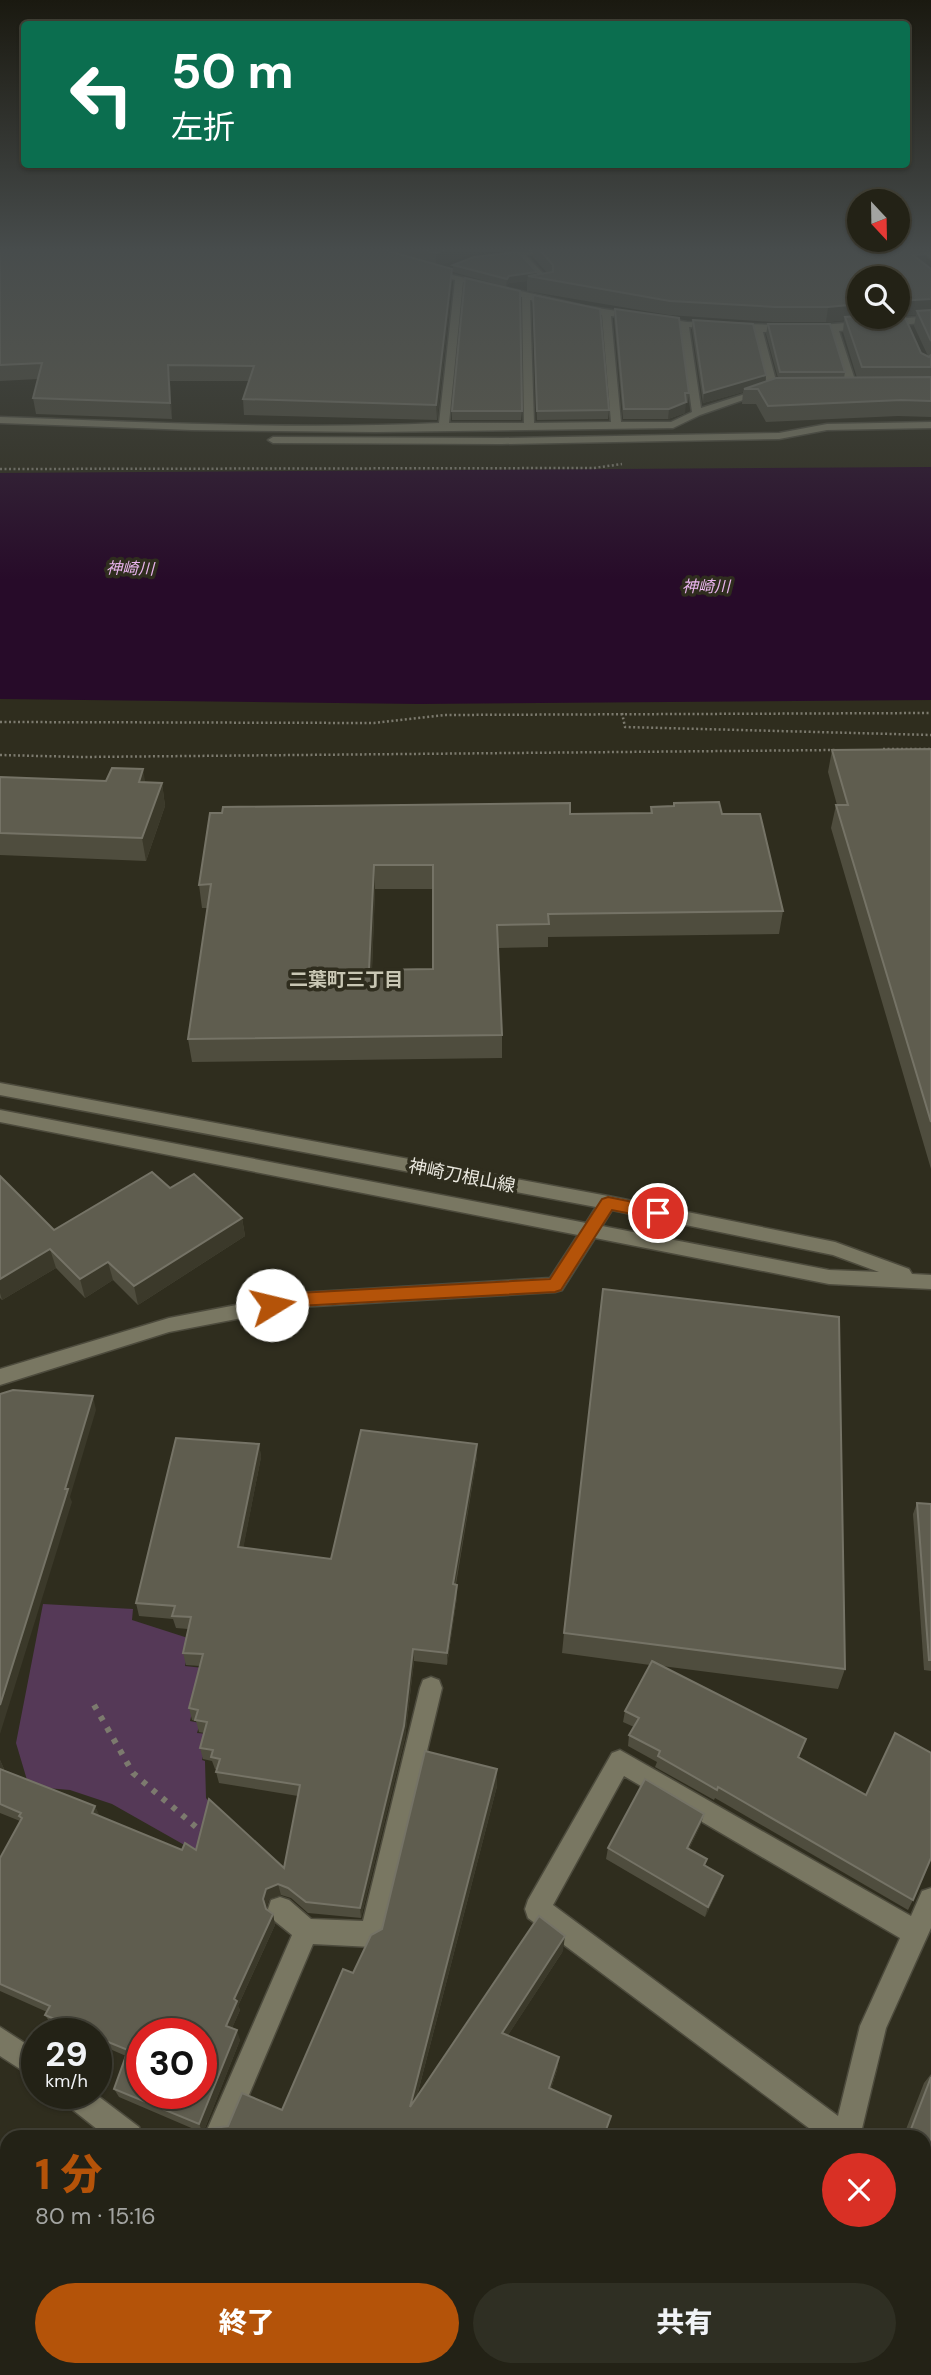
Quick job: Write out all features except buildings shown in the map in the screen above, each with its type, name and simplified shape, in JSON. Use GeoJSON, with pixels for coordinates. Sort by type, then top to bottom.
{"type":"FeatureCollection","features":[{"type":"Feature","properties":{"kind":"street"},"geometry":{"type":"LineString","coordinates":[[444,426],[451,358]]}},
{"type":"Feature","properties":{"kind":"street"},"geometry":{"type":"LineString","coordinates":[[527,358],[529,425]]}},
{"type":"Feature","properties":{"kind":"street"},"geometry":{"type":"LineString","coordinates":[[610,358],[616,424]]}},
{"type":"Feature","properties":{"kind":"street"},"geometry":{"type":"LineString","coordinates":[[689,358],[697,413]]}},
{"type":"Feature","properties":{"kind":"street"},"geometry":{"type":"LineString","coordinates":[[765,358],[773,388]]}},
{"type":"Feature","properties":{"kind":"street"},"geometry":{"type":"LineString","coordinates":[[843,358],[853,388]]}},
{"type":"Feature","properties":{"kind":"street"},"geometry":{"type":"LineString","coordinates":[[0,420],[192,427],[376,429],[673,425],[697,413],[773,388],[786,388]]}},
{"type":"Feature","properties":{"kind":"street"},"geometry":{"type":"LineString","coordinates":[[840,388],[866,388]]}},
{"type":"Feature","properties":{"kind":"street"},"geometry":{"type":"LineString","coordinates":[[267,440],[502,441],[779,436],[828,427],[931,425]]}},
{"type":"Feature","properties":{"kind":"street"},"geometry":{"type":"LineString","coordinates":[[0,429],[254,439]]}},
{"type":"Feature","properties":{"kind":"street","name":"神崎刀根山線"},"geometry":{"type":"LineString","coordinates":[[0,1089],[608,1203],[835,1249],[925,1281]]}},
{"type":"Feature","properties":{"kind":"street","name":"神崎刀根山線"},"geometry":{"type":"LineString","coordinates":[[0,1116],[830,1277],[925,1281]]}},
{"type":"Feature","properties":{"kind":"street"},"geometry":{"type":"LineString","coordinates":[[0,1377],[169,1325],[298,1300],[555,1285],[608,1203]]}},
{"type":"Feature","properties":{"kind":"street"},"geometry":{"type":"LineString","coordinates":[[280,1909],[306,1931],[372,1934],[431,1688]]}},
{"type":"Feature","properties":{"kind":"street"},"geometry":{"type":"LineString","coordinates":[[836,2130],[537,1909],[620,1761],[915,1933]]}},
{"type":"Feature","properties":{"kind":"street"},"geometry":{"type":"LineString","coordinates":[[847,2130],[873,2026],[931,1900]]}},
{"type":"Feature","properties":{"kind":"street"},"geometry":{"type":"LineString","coordinates":[[220,2130],[306,1931]]}},
{"type":"Feature","properties":{"kind":"street"},"geometry":{"type":"LineString","coordinates":[[0,2040],[21,2055]]}},
{"type":"Feature","properties":{"kind":"street"},"geometry":{"type":"LineString","coordinates":[[93,2109],[120,2130]]}},
{"type":"Feature","properties":{"kind":"path"},"geometry":{"type":"LineString","coordinates":[[622,713],[625,727],[931,735]]}},
{"type":"Feature","properties":{"kind":"path"},"geometry":{"type":"LineString","coordinates":[[0,722],[374,723],[444,715],[931,713]]}},
{"type":"Feature","properties":{"kind":"path"},"geometry":{"type":"LineString","coordinates":[[875,750],[931,749]]}},
{"type":"Feature","properties":{"kind":"path"},"geometry":{"type":"LineString","coordinates":[[0,755],[96,757],[848,750]]}},
{"type":"Feature","properties":{"kind":"path"},"geometry":{"type":"LineString","coordinates":[[94,1704],[133,1773],[210,1839]]}},
{"type":"Feature","properties":{"kind":"shaded area"},"geometry":{"type":"Polygon","coordinates":[[[43,1604],[133,1609],[132,1620],[191,1639],[185,1666],[203,1668],[190,1721],[200,1723],[197,1733],[209,1734],[202,1760],[205,1761],[206,1798],[228,1825],[195,1851],[112,1804],[70,1790],[35,1787],[27,1780],[16,1743],[43,1604]]]}},
{"type":"Feature","properties":{"kind":"water","name":"神崎川"},"geometry":{"type":"Polygon","coordinates":[[[931,467],[931,700],[419,704],[0,699],[0,473],[931,467]]]}},
{"type":"Feature","properties":{"kind":"district","name":"二葉町三丁目"},"geometry":{"type":"Point","coordinates":[346,979]}},
{"type":"Feature","properties":{"kind":"route"},"geometry":{"type":"LineString","coordinates":[[272,1305],[298,1300],[555,1285],[608,1203],[658,1213]]}}]}
